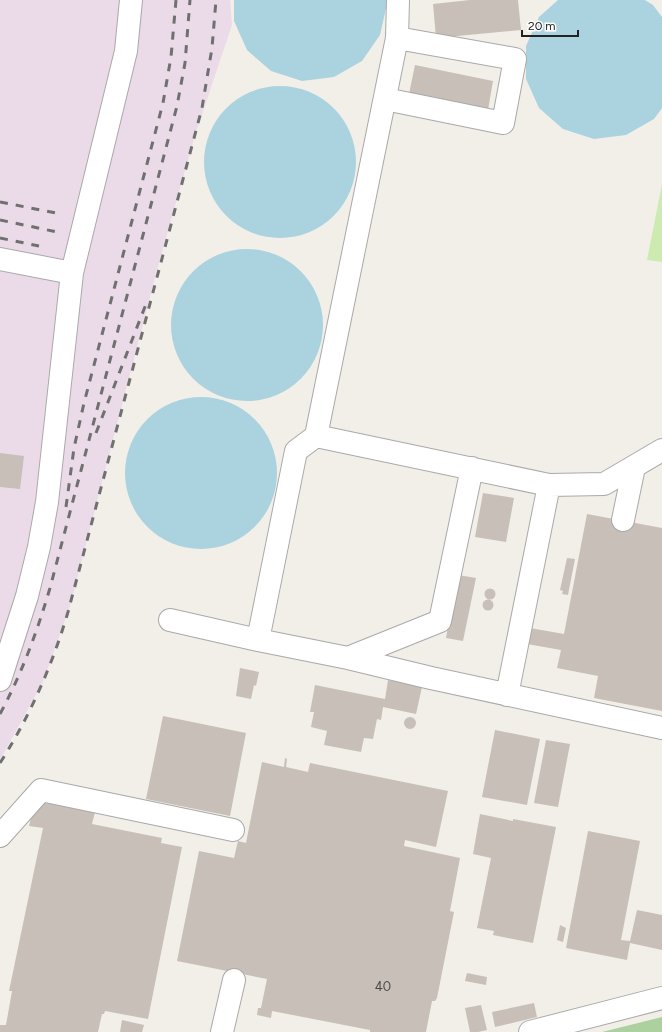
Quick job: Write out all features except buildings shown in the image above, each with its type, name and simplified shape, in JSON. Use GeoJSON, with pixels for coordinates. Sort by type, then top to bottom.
{"type":"FeatureCollection","features":[{"type":"Feature","properties":{"kind":"lane"},"geometry":{"type":"LineString","coordinates":[[0,680],[27,596],[40,547],[47,502],[72,273],[126,51],[131,0]]}},
{"type":"Feature","properties":{"kind":"lane"},"geometry":{"type":"LineString","coordinates":[[258,640],[296,451],[316,436],[397,38],[398,0]]}},
{"type":"Feature","properties":{"kind":"lane"},"geometry":{"type":"LineString","coordinates":[[385,99],[503,123],[515,58],[397,38]]}},
{"type":"Feature","properties":{"kind":"lane"},"geometry":{"type":"LineString","coordinates":[[0,259],[72,273]]}},
{"type":"Feature","properties":{"kind":"lane"},"geometry":{"type":"LineString","coordinates":[[316,436],[549,484],[604,484],[662,450]]}},
{"type":"Feature","properties":{"kind":"lane"},"geometry":{"type":"LineString","coordinates":[[623,520],[634,467]]}},
{"type":"Feature","properties":{"kind":"lane"},"geometry":{"type":"LineString","coordinates":[[348,658],[440,620],[472,468]]}},
{"type":"Feature","properties":{"kind":"lane"},"geometry":{"type":"LineString","coordinates":[[507,695],[549,484]]}},
{"type":"Feature","properties":{"kind":"lane"},"geometry":{"type":"LineString","coordinates":[[170,620],[662,728]]}},
{"type":"Feature","properties":{"kind":"lane"},"geometry":{"type":"LineString","coordinates":[[0,836],[41,790],[233,830]]}},
{"type":"Feature","properties":{"kind":"lane"},"geometry":{"type":"LineString","coordinates":[[222,1032],[234,980]]}},
{"type":"Feature","properties":{"kind":"lane"},"geometry":{"type":"LineString","coordinates":[[530,1032],[662,998]]}},
{"type":"Feature","properties":{"kind":"shaded area"},"geometry":{"type":"Polygon","coordinates":[[[0,0],[230,0],[232,25],[195,135],[157,270],[70,606],[43,682],[0,760],[0,0]]]}},
{"type":"Feature","properties":{"kind":"green space"},"geometry":{"type":"Polygon","coordinates":[[[662,184],[662,262],[647,260],[662,184]]]}},
{"type":"Feature","properties":{"kind":"green space"},"geometry":{"type":"Polygon","coordinates":[[[662,1017],[662,1032],[602,1032],[662,1017]]]}},
{"type":"Feature","properties":{"kind":"water"},"geometry":{"type":"Polygon","coordinates":[[[234,0],[386,0],[387,4],[380,35],[362,61],[334,77],[302,81],[271,71],[247,50],[234,21],[234,0]]]}},
{"type":"Feature","properties":{"kind":"water"},"geometry":{"type":"Polygon","coordinates":[[[558,0],[645,0],[653,5],[662,17],[662,108],[654,119],[626,135],[594,139],[563,129],[539,108],[526,79],[526,46],[539,17],[558,0]]]}},
{"type":"Feature","properties":{"kind":"water"},"geometry":{"type":"Polygon","coordinates":[[[273,86],[287,86],[302,89],[316,95],[334,108],[347,126],[353,140],[356,162],[353,184],[347,198],[334,216],[316,229],[302,235],[287,238],[273,238],[258,235],[244,229],[232,221],[221,210],[213,198],[207,184],[204,169],[204,155],[207,140],[213,126],[221,114],[232,103],[244,95],[258,89],[273,86]]]}},
{"type":"Feature","properties":{"kind":"water"},"geometry":{"type":"Polygon","coordinates":[[[240,249],[254,249],[269,252],[283,258],[301,271],[314,289],[320,303],[323,325],[320,347],[314,361],[301,379],[283,392],[269,398],[254,401],[240,401],[225,398],[211,392],[199,384],[188,373],[180,361],[174,347],[171,332],[171,318],[174,303],[180,289],[188,277],[199,266],[211,258],[225,252],[240,249]]]}},
{"type":"Feature","properties":{"kind":"water"},"geometry":{"type":"Polygon","coordinates":[[[194,397],[208,397],[223,400],[237,406],[255,419],[268,437],[274,451],[277,473],[274,495],[268,509],[255,527],[237,540],[223,546],[208,549],[194,549],[179,546],[165,540],[153,532],[142,521],[134,509],[128,495],[125,480],[125,466],[128,451],[134,437],[142,425],[153,414],[165,406],[179,400],[194,397]]]}},
{"type":"Feature","properties":{"kind":"railway"},"geometry":{"type":"LineString","coordinates":[[66,507],[74,448],[84,403],[163,103],[171,57],[176,0]]}},
{"type":"Feature","properties":{"kind":"railway"},"geometry":{"type":"LineString","coordinates":[[0,714],[28,652],[50,588],[177,106],[185,63],[190,0]]}},
{"type":"Feature","properties":{"kind":"railway"},"geometry":{"type":"LineString","coordinates":[[0,763],[21,727],[39,690],[55,652],[68,612],[202,108],[212,48],[216,0]]}},
{"type":"Feature","properties":{"kind":"railway"},"geometry":{"type":"LineString","coordinates":[[0,202],[61,214]]}},
{"type":"Feature","properties":{"kind":"railway"},"geometry":{"type":"LineString","coordinates":[[0,220],[57,232]]}},
{"type":"Feature","properties":{"kind":"railway"},"geometry":{"type":"LineString","coordinates":[[0,238],[39,246]]}},
{"type":"Feature","properties":{"kind":"railway"},"geometry":{"type":"LineString","coordinates":[[96,433],[146,304]]}}]}
